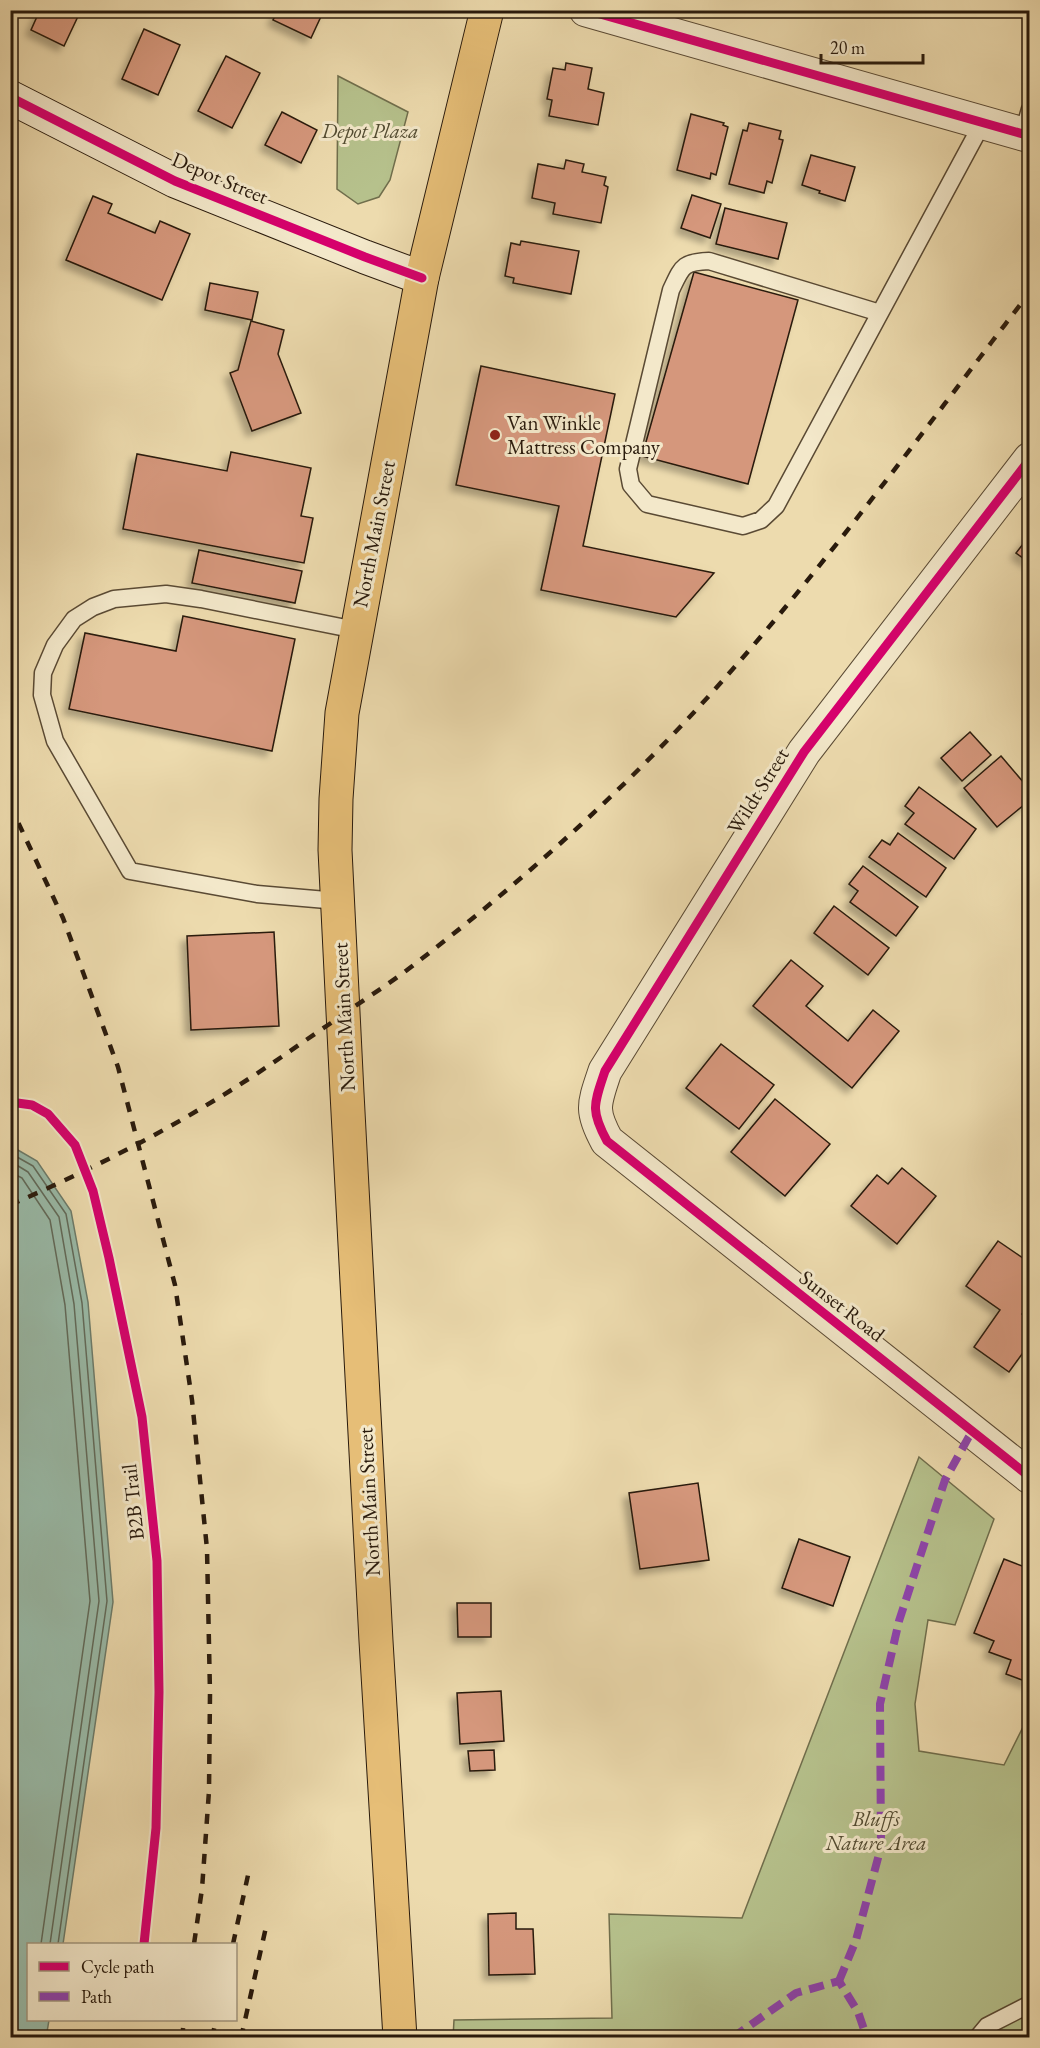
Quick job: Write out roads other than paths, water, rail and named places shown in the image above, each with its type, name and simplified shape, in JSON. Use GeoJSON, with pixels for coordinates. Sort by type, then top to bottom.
{"type":"FeatureCollection","features":[{"type":"Feature","properties":{"kind":"main road","name":"North Main Street"},"geometry":{"type":"LineString","coordinates":[[400,2037],[376,1641],[335,850],[342,712],[356,630],[422,278],[487,10]]}},
{"type":"Feature","properties":{"kind":"street"},"geometry":{"type":"LineString","coordinates":[[586,10],[983,122],[1027,126]]}},
{"type":"Feature","properties":{"kind":"street","name":"Depot Street"},"geometry":{"type":"LineString","coordinates":[[10,97],[175,181],[422,278]]}},
{"type":"Feature","properties":{"kind":"street","name":"Wildt Street"},"geometry":{"type":"LineString","coordinates":[[634,1163],[607,1141],[596,1121],[596,1099],[605,1071],[804,752],[1029,459]]}},
{"type":"Feature","properties":{"kind":"street","name":"Sunset Road"},"geometry":{"type":"LineString","coordinates":[[634,1163],[1029,1477]]}},
{"type":"Feature","properties":{"kind":"lane"},"geometry":{"type":"LineString","coordinates":[[880,313],[709,261],[694,261],[681,268],[671,290],[628,469],[632,485],[647,504],[743,526],[761,520],[776,506],[983,122]]}},
{"type":"Feature","properties":{"kind":"lane"},"geometry":{"type":"LineString","coordinates":[[338,901],[257,894],[130,871],[55,741],[42,695],[43,673],[55,645],[74,619],[93,607],[114,599],[166,594],[356,630]]}},
{"type":"Feature","properties":{"kind":"lane"},"geometry":{"type":"LineString","coordinates":[[976,2037],[987,2026],[1029,2004]]}},
{"type":"Feature","properties":{"kind":"water"},"geometry":{"type":"Polygon","coordinates":[[[11,1146],[37,1161],[71,1211],[88,1302],[113,1602],[63,1943],[27,1943],[27,2021],[49,2021],[46,2038],[10,2037],[11,1146]]]}},
{"type":"Feature","properties":{"kind":"railway"},"geometry":{"type":"LineString","coordinates":[[10,1205],[133,1146],[250,1078],[401,974],[538,863],[619,789],[732,670],[810,578],[1030,292]]}},
{"type":"Feature","properties":{"kind":"railway"},"geometry":{"type":"LineString","coordinates":[[10,805],[63,918],[118,1067],[175,1285],[192,1400],[207,1549],[210,1693],[209,1791],[202,1889],[194,1943]]}},
{"type":"Feature","properties":{"kind":"railway"},"geometry":{"type":"LineString","coordinates":[[233,1943],[250,1866]]}},
{"type":"Feature","properties":{"kind":"railway"},"geometry":{"type":"LineString","coordinates":[[241,2038],[266,1927]]}},
{"type":"Feature","properties":{"kind":"railway"},"geometry":{"type":"LineString","coordinates":[[182,2038],[184,2021]]}},
{"type":"Feature","properties":{"kind":"railway"},"geometry":{"type":"LineString","coordinates":[[212,2038],[216,2021]]}},
{"type":"Feature","properties":{"kind":"place","name":"Van Winkle Mattress Company"},"geometry":{"type":"Point","coordinates":[495,435]}},
{"type":"Feature","properties":{"kind":"park label","name":"Depot Plaza"},"geometry":{"type":"Point","coordinates":[370,131]}},
{"type":"Feature","properties":{"kind":"park label","name":"Bluffs Nature Area"},"geometry":{"type":"Point","coordinates":[876,1831]}}]}
